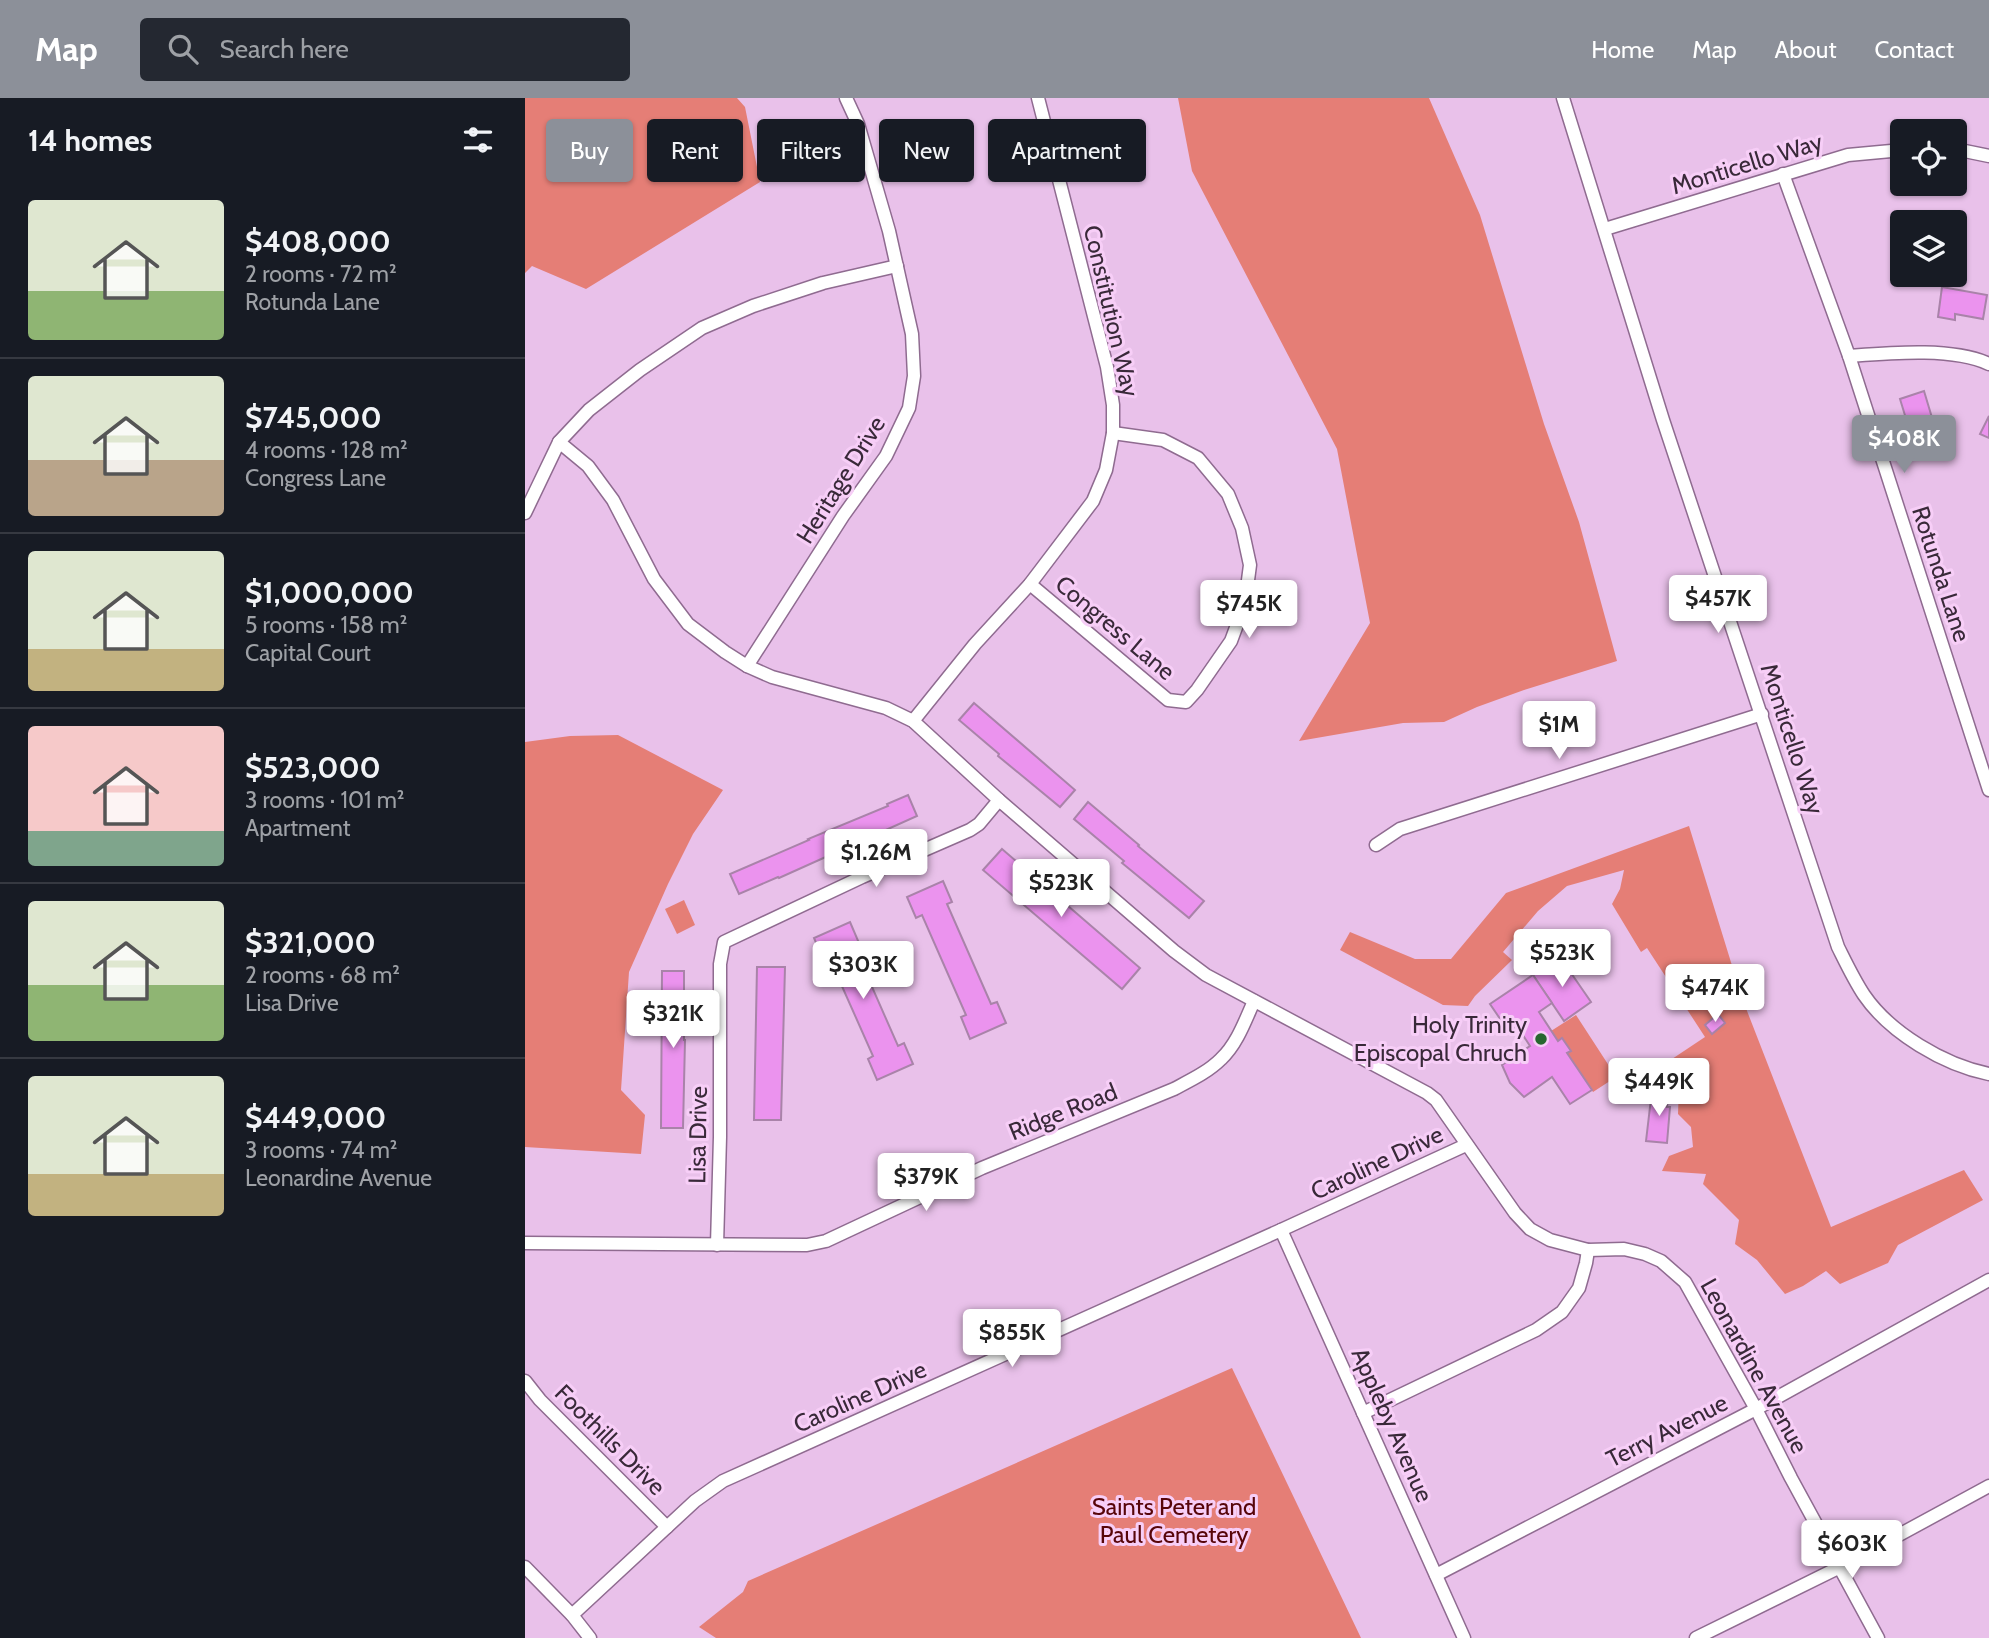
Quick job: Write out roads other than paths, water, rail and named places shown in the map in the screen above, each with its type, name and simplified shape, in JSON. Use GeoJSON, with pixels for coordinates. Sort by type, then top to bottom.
{"type":"FeatureCollection","features":[{"type":"Feature","properties":{"kind":"street","name":"Heritage Drive"},"geometry":{"type":"LineString","coordinates":[[747,666],[843,516],[886,456],[909,408],[914,376],[912,334],[889,231],[857,124],[846,98]]}},
{"type":"Feature","properties":{"kind":"street","name":"Constitution Way"},"geometry":{"type":"LineString","coordinates":[[913,721],[975,644],[1030,584],[1093,501],[1106,470],[1113,405],[1107,367],[1038,98]]}},
{"type":"Feature","properties":{"kind":"street","name":"Monticello Way"},"geometry":{"type":"LineString","coordinates":[[1563,98],[1663,420],[1838,947],[1865,996],[1889,1023],[1917,1044],[1950,1063],[1989,1074]]}},
{"type":"Feature","properties":{"kind":"street","name":"Monticello Way"},"geometry":{"type":"LineString","coordinates":[[1605,229],[1848,155],[1890,151]]}},
{"type":"Feature","properties":{"kind":"street"},"geometry":{"type":"LineString","coordinates":[[1967,151],[1989,156]]}},
{"type":"Feature","properties":{"kind":"street","name":"Rotunda Lane"},"geometry":{"type":"LineString","coordinates":[[1783,174],[1849,356],[1989,790]]}},
{"type":"Feature","properties":{"kind":"street"},"geometry":{"type":"LineString","coordinates":[[525,513],[559,442],[589,410],[640,370],[702,328],[753,306],[823,283],[897,266]]}},
{"type":"Feature","properties":{"kind":"street"},"geometry":{"type":"LineString","coordinates":[[1849,356],[1938,354],[1977,359],[1989,364]]}},
{"type":"Feature","properties":{"kind":"street","name":"Congress Lane"},"geometry":{"type":"LineString","coordinates":[[1030,584],[1168,699],[1177,702],[1186,702],[1231,641],[1245,603],[1250,565],[1242,528],[1228,495],[1198,458],[1163,440],[1112,433]]}},
{"type":"Feature","properties":{"kind":"street","name":"Leonardine Avenue"},"geometry":{"type":"LineString","coordinates":[[559,442],[588,466],[613,500],[654,579],[688,624],[725,652],[772,677],[886,708],[913,721],[999,800],[1174,951],[1206,975],[1436,1100],[1515,1213],[1530,1229],[1549,1240],[1588,1250],[1624,1249],[1645,1254],[1661,1261],[1685,1282],[1878,1638]]}},
{"type":"Feature","properties":{"kind":"street"},"geometry":{"type":"LineString","coordinates":[[1376,845],[1400,829],[1762,714]]}},
{"type":"Feature","properties":{"kind":"street","name":"Lisa Drive"},"geometry":{"type":"LineString","coordinates":[[717,1245],[720,964],[724,942],[970,830],[979,824],[999,800]]}},
{"type":"Feature","properties":{"kind":"street","name":"Ridge Road"},"geometry":{"type":"LineString","coordinates":[[525,1243],[807,1245],[826,1241],[982,1168],[1174,1089],[1201,1075],[1222,1058],[1241,1030],[1254,1001]]}},
{"type":"Feature","properties":{"kind":"street","name":"Caroline Drive"},"geometry":{"type":"LineString","coordinates":[[572,1615],[695,1501],[723,1481],[1466,1145]]}},
{"type":"Feature","properties":{"kind":"street","name":"Appleby Avenue"},"geometry":{"type":"LineString","coordinates":[[1281,1230],[1464,1638]]}},
{"type":"Feature","properties":{"kind":"street"},"geometry":{"type":"LineString","coordinates":[[1363,1413],[1536,1330],[1562,1312],[1580,1288],[1588,1250]]}},
{"type":"Feature","properties":{"kind":"street","name":"Terry Avenue"},"geometry":{"type":"LineString","coordinates":[[1436,1575],[1756,1409],[1989,1280]]}},
{"type":"Feature","properties":{"kind":"street","name":"Foothills Drive"},"geometry":{"type":"LineString","coordinates":[[525,1381],[540,1400],[667,1527]]}},
{"type":"Feature","properties":{"kind":"street"},"geometry":{"type":"LineString","coordinates":[[1696,1638],[1840,1567],[1989,1486]]}},
{"type":"Feature","properties":{"kind":"street"},"geometry":{"type":"LineString","coordinates":[[525,1567],[572,1615],[590,1638]]}},
{"type":"Feature","properties":{"kind":"place","name":"Holy Trinity Episcopal Chruch"},"geometry":{"type":"Point","coordinates":[1541,1039]}},
{"type":"Feature","properties":{"kind":"park label","name":"Saints Peter and Paul Cemetery"},"geometry":{"type":"Point","coordinates":[1174,1521]}}]}
